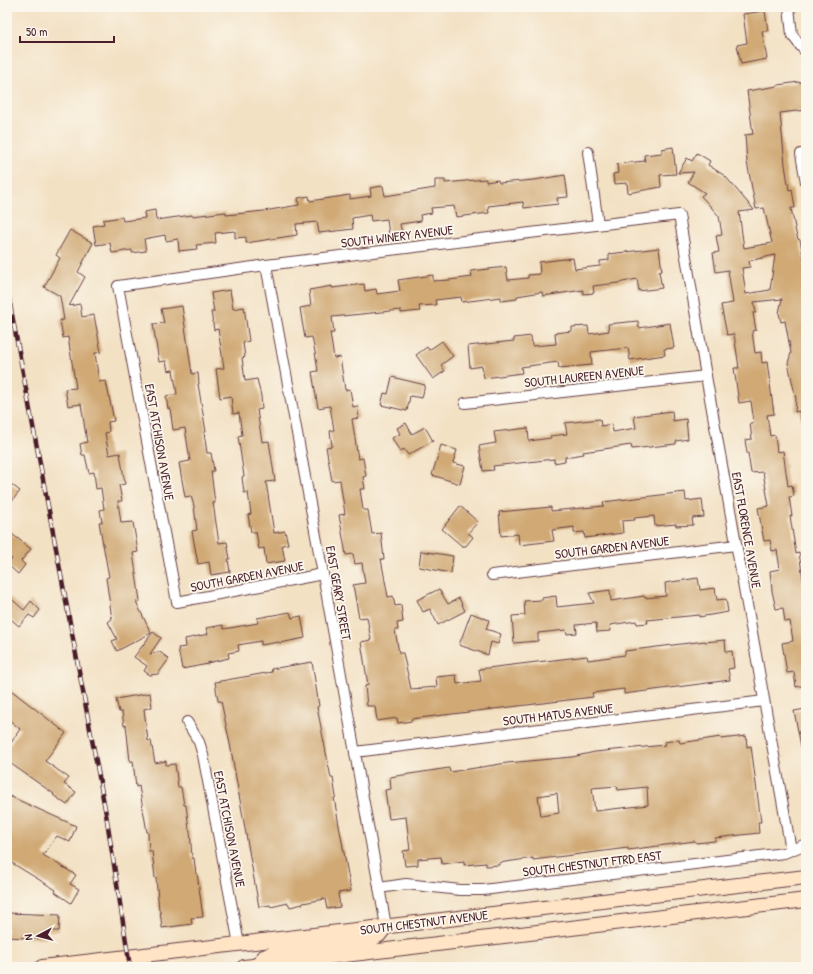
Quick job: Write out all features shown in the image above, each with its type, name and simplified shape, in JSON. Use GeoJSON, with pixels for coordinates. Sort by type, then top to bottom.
{"type":"FeatureCollection","features":[{"type":"Feature","properties":{"kind":"main road","name":"SOUTH CHESTNUT AVENUE"},"geometry":{"type":"LineString","coordinates":[[42,967],[806,877]]}},
{"type":"Feature","properties":{"kind":"main road","name":"SOUTH CHESTNUT AVENUE"},"geometry":{"type":"LineString","coordinates":[[251,966],[806,900]]}},
{"type":"Feature","properties":{"kind":"main road"},"geometry":{"type":"LineString","coordinates":[[251,966],[264,957],[276,952],[368,940],[379,935],[386,926]]}},
{"type":"Feature","properties":{"kind":"street"},"geometry":{"type":"LineString","coordinates":[[789,7],[792,35],[804,50]]}},
{"type":"Feature","properties":{"kind":"street"},"geometry":{"type":"LineString","coordinates":[[588,152],[598,224]]}},
{"type":"Feature","properties":{"kind":"street"},"geometry":{"type":"LineString","coordinates":[[801,154],[806,182]]}},
{"type":"Feature","properties":{"kind":"street","name":"SOUTH WINERY AVENUE"},"geometry":{"type":"LineString","coordinates":[[118,286],[266,265],[679,215]]}},
{"type":"Feature","properties":{"kind":"street","name":"EAST FLORENCE AVENUE"},"geometry":{"type":"LineString","coordinates":[[679,215],[706,376],[791,850]]}},
{"type":"Feature","properties":{"kind":"street","name":"EAST GEARY STREET"},"geometry":{"type":"LineString","coordinates":[[266,265],[386,926]]}},
{"type":"Feature","properties":{"kind":"street","name":"EAST ATCHISON AVENUE"},"geometry":{"type":"LineString","coordinates":[[118,286],[177,602]]}},
{"type":"Feature","properties":{"kind":"street","name":"SOUTH LAUREEN AVENUE"},"geometry":{"type":"LineString","coordinates":[[465,403],[706,376]]}},
{"type":"Feature","properties":{"kind":"street","name":"SOUTH GARDEN AVENUE"},"geometry":{"type":"LineString","coordinates":[[492,575],[736,545]]}},
{"type":"Feature","properties":{"kind":"street","name":"SOUTH GARDEN AVENUE"},"geometry":{"type":"LineString","coordinates":[[177,602],[323,574]]}},
{"type":"Feature","properties":{"kind":"street","name":"SOUTH MATUS AVENUE"},"geometry":{"type":"LineString","coordinates":[[355,752],[764,701]]}},
{"type":"Feature","properties":{"kind":"street","name":"EAST ATCHISON AVENUE"},"geometry":{"type":"LineString","coordinates":[[186,722],[199,742],[203,755],[239,944]]}},
{"type":"Feature","properties":{"kind":"street","name":"SOUTH CHESTNUT FTRD EAST"},"geometry":{"type":"LineString","coordinates":[[379,888],[406,884],[460,890],[482,890],[784,853],[806,844]]}},
{"type":"Feature","properties":{"kind":"building"},"geometry":{"type":"Polygon","coordinates":[[[765,11],[768,31],[762,31],[767,59],[741,64],[737,45],[747,43],[743,14],[765,11]]]}},
{"type":"Feature","properties":{"kind":"building"},"geometry":{"type":"Polygon","coordinates":[[[806,82],[806,110],[780,113],[785,165],[789,190],[792,189],[795,208],[791,208],[796,233],[798,239],[800,240],[805,264],[806,424],[802,424],[799,411],[795,412],[796,399],[788,363],[791,353],[785,321],[781,322],[779,313],[782,299],[754,302],[756,313],[753,313],[756,330],[752,331],[755,353],[761,352],[762,363],[767,362],[774,414],[767,415],[770,436],[775,435],[777,452],[783,451],[788,486],[792,485],[794,496],[789,497],[792,516],[790,516],[796,554],[799,553],[806,598],[806,685],[796,687],[794,672],[787,673],[782,643],[793,641],[790,621],[785,622],[783,608],[776,609],[772,591],[770,571],[780,569],[777,550],[772,551],[770,540],[764,541],[758,508],[769,506],[763,472],[751,473],[747,453],[745,440],[752,439],[750,423],[754,423],[751,401],[739,403],[734,368],[739,368],[734,334],[727,335],[721,305],[733,303],[728,270],[716,272],[713,253],[719,252],[716,236],[722,235],[719,216],[701,196],[705,193],[688,182],[694,172],[678,173],[687,158],[692,161],[697,153],[710,161],[708,165],[725,176],[754,210],[739,212],[744,248],[772,243],[764,208],[756,209],[747,162],[745,135],[753,134],[747,91],[778,85],[806,82]],[[775,255],[749,261],[750,267],[742,268],[746,294],[770,290],[775,255]]]}},
{"type":"Feature","properties":{"kind":"building"},"geometry":{"type":"Polygon","coordinates":[[[673,147],[676,174],[660,175],[661,187],[628,193],[627,183],[614,184],[613,174],[618,173],[617,164],[645,161],[644,155],[662,153],[662,149],[673,147]]]}},
{"type":"Feature","properties":{"kind":"building"},"geometry":{"type":"Polygon","coordinates":[[[565,175],[568,197],[557,198],[558,204],[524,208],[523,202],[488,206],[489,213],[456,217],[454,206],[431,208],[432,213],[420,215],[421,221],[400,224],[402,233],[389,235],[387,219],[371,221],[370,215],[352,218],[353,229],[319,233],[317,222],[296,224],[297,235],[246,243],[246,237],[235,238],[235,231],[215,233],[216,243],[196,245],[197,249],[179,251],[178,239],[166,241],[165,235],[144,239],[146,251],[132,253],[132,250],[112,253],[110,243],[96,245],[93,226],[104,224],[103,220],[122,217],[123,221],[145,218],[144,212],[155,210],[156,220],[226,212],[226,215],[299,205],[298,198],[309,196],[310,201],[350,195],[350,199],[371,196],[370,188],[383,186],[385,196],[435,188],[435,180],[445,180],[445,183],[486,179],[486,182],[498,180],[499,183],[534,180],[565,175]]]}},
{"type":"Feature","properties":{"kind":"building"},"geometry":{"type":"Polygon","coordinates":[[[70,230],[93,243],[78,272],[85,277],[69,306],[80,304],[82,317],[94,315],[101,352],[95,353],[99,382],[106,381],[114,421],[108,422],[109,432],[105,433],[109,455],[120,453],[125,484],[119,485],[122,501],[118,501],[121,523],[133,522],[138,552],[133,553],[140,601],[136,602],[151,633],[117,651],[112,641],[117,639],[108,622],[112,619],[106,578],[109,577],[99,522],[102,522],[100,510],[104,509],[101,488],[96,489],[94,472],[89,473],[85,455],[82,455],[80,444],[87,442],[81,404],[68,406],[65,389],[76,388],[68,337],[63,338],[60,320],[64,320],[60,296],[44,287],[60,258],[56,255],[70,230]]]}},
{"type":"Feature","properties":{"kind":"building"},"geometry":{"type":"Polygon","coordinates":[[[659,248],[662,271],[659,272],[662,288],[639,291],[637,279],[593,286],[594,293],[583,294],[583,290],[543,296],[542,292],[517,296],[517,299],[501,301],[501,297],[462,302],[461,297],[435,300],[436,305],[419,306],[420,311],[401,313],[401,310],[332,317],[334,333],[330,333],[334,358],[340,357],[345,390],[350,389],[353,407],[357,406],[359,418],[352,419],[358,459],[363,458],[366,476],[363,477],[365,489],[360,489],[363,510],[368,510],[372,534],[381,533],[384,559],[381,559],[388,597],[393,596],[395,606],[401,605],[403,622],[397,623],[398,630],[395,630],[399,653],[403,653],[411,689],[437,687],[436,677],[456,675],[457,684],[481,681],[479,669],[587,656],[588,660],[625,655],[625,651],[725,640],[726,652],[732,651],[734,668],[728,669],[730,680],[624,694],[624,689],[592,693],[593,697],[411,719],[412,721],[398,723],[397,718],[377,721],[375,706],[367,706],[365,686],[368,685],[361,642],[371,640],[367,617],[359,618],[353,585],[365,583],[362,563],[355,564],[353,554],[346,555],[339,515],[345,514],[340,480],[332,481],[326,447],[332,446],[330,431],[334,430],[330,406],[318,408],[312,372],[318,371],[315,352],[312,337],[305,338],[302,321],[300,308],[311,306],[309,290],[332,286],[332,288],[364,284],[365,291],[376,289],[377,294],[400,291],[398,280],[433,275],[433,281],[449,280],[472,277],[471,271],[506,267],[508,280],[528,278],[528,275],[540,274],[539,262],[573,258],[575,269],[600,266],[600,261],[609,260],[609,254],[659,248]]]}},
{"type":"Feature","properties":{"kind":"building"},"geometry":{"type":"Polygon","coordinates":[[[230,290],[233,309],[244,307],[249,341],[243,343],[245,357],[242,358],[245,381],[257,379],[261,396],[262,409],[257,410],[262,442],[269,441],[275,481],[266,482],[274,533],[285,531],[288,544],[282,545],[285,561],[266,564],[264,548],[259,549],[256,532],[251,532],[248,515],[251,514],[248,492],[244,493],[242,477],[244,476],[238,436],[242,435],[239,413],[233,414],[231,396],[220,398],[216,369],[224,368],[218,329],[214,330],[211,312],[214,312],[211,293],[230,290]]]}},
{"type":"Feature","properties":{"kind":"building"},"geometry":{"type":"Polygon","coordinates":[[[182,306],[192,374],[198,373],[198,384],[206,432],[204,432],[207,453],[211,453],[214,471],[211,471],[215,503],[213,503],[219,543],[227,542],[230,559],[228,559],[230,572],[211,575],[209,562],[198,564],[192,531],[197,530],[194,506],[191,496],[185,497],[179,463],[190,461],[185,428],[173,430],[170,408],[168,409],[166,396],[177,394],[173,370],[168,371],[166,361],[159,362],[153,324],[164,323],[161,309],[182,306]]]}},
{"type":"Feature","properties":{"kind":"building"},"geometry":{"type":"Polygon","coordinates":[[[638,321],[639,328],[670,323],[674,348],[664,349],[665,355],[630,360],[628,348],[591,352],[592,365],[559,368],[558,362],[521,367],[522,373],[484,378],[482,366],[470,368],[468,346],[514,341],[514,338],[531,336],[532,346],[556,344],[555,333],[572,331],[572,327],[588,326],[589,334],[609,331],[608,324],[638,321]]]}},
{"type":"Feature","properties":{"kind":"building"},"geometry":{"type":"Polygon","coordinates":[[[442,341],[453,356],[441,365],[445,371],[433,379],[416,355],[427,347],[429,350],[442,341]]]}},
{"type":"Feature","properties":{"kind":"building"},"geometry":{"type":"Polygon","coordinates":[[[392,377],[425,385],[422,398],[410,396],[407,411],[381,405],[384,393],[388,394],[392,377]]]}},
{"type":"Feature","properties":{"kind":"building"},"geometry":{"type":"Polygon","coordinates":[[[672,411],[673,421],[686,419],[688,439],[676,441],[676,444],[632,449],[631,445],[583,452],[584,454],[565,457],[565,461],[554,463],[554,459],[493,466],[494,470],[483,471],[479,446],[496,443],[494,432],[528,428],[529,441],[567,434],[565,423],[600,419],[601,426],[612,424],[613,432],[636,428],[634,416],[672,411]]]}},
{"type":"Feature","properties":{"kind":"building"},"geometry":{"type":"Polygon","coordinates":[[[406,423],[412,434],[425,427],[433,441],[408,455],[404,449],[400,452],[392,438],[400,434],[397,428],[406,423]]]}},
{"type":"Feature","properties":{"kind":"building"},"geometry":{"type":"Polygon","coordinates":[[[441,445],[457,450],[453,463],[465,466],[460,484],[432,475],[441,445]]]}},
{"type":"Feature","properties":{"kind":"building"},"geometry":{"type":"Polygon","coordinates":[[[7,481],[20,491],[7,507],[7,481]]]}},
{"type":"Feature","properties":{"kind":"building"},"geometry":{"type":"Polygon","coordinates":[[[685,492],[686,501],[702,499],[704,517],[692,518],[693,525],[676,526],[676,524],[655,526],[654,516],[622,521],[623,533],[585,538],[584,532],[574,533],[574,527],[552,530],[554,541],[519,545],[518,534],[501,536],[499,512],[551,507],[551,511],[604,506],[603,502],[685,492]]]}},
{"type":"Feature","properties":{"kind":"building"},"geometry":{"type":"Polygon","coordinates":[[[460,506],[478,522],[468,533],[473,537],[466,546],[462,546],[442,529],[460,506]]]}},
{"type":"Feature","properties":{"kind":"building"},"geometry":{"type":"Polygon","coordinates":[[[7,530],[31,549],[21,561],[25,565],[18,574],[7,564],[12,559],[7,555],[7,530]]]}},
{"type":"Feature","properties":{"kind":"building"},"geometry":{"type":"Polygon","coordinates":[[[421,551],[453,556],[451,573],[419,567],[421,551]]]}},
{"type":"Feature","properties":{"kind":"building"},"geometry":{"type":"Polygon","coordinates":[[[698,578],[700,590],[715,588],[717,600],[726,599],[728,612],[699,617],[699,615],[647,620],[648,623],[637,624],[636,621],[610,625],[611,631],[597,632],[596,623],[576,625],[577,633],[567,634],[566,630],[538,633],[538,641],[514,643],[512,616],[525,615],[524,601],[542,600],[542,598],[556,596],[557,607],[594,603],[589,593],[610,590],[611,601],[644,596],[645,598],[666,596],[665,583],[698,578]]]}},
{"type":"Feature","properties":{"kind":"building"},"geometry":{"type":"Polygon","coordinates":[[[439,589],[448,604],[459,598],[465,611],[438,625],[430,609],[423,612],[417,600],[439,589]]]}},
{"type":"Feature","properties":{"kind":"building"},"geometry":{"type":"Polygon","coordinates":[[[7,595],[24,610],[31,601],[40,610],[34,618],[29,615],[19,626],[7,616],[7,595]]]}},
{"type":"Feature","properties":{"kind":"building"},"geometry":{"type":"Polygon","coordinates":[[[290,612],[292,618],[301,616],[305,638],[261,645],[261,641],[238,645],[239,651],[228,653],[229,658],[182,669],[178,648],[186,647],[185,639],[208,634],[206,628],[223,625],[224,629],[258,623],[257,618],[290,612]]]}},
{"type":"Feature","properties":{"kind":"building"},"geometry":{"type":"Polygon","coordinates":[[[471,613],[489,620],[486,629],[501,634],[498,644],[491,642],[488,655],[459,645],[471,613]]]}},
{"type":"Feature","properties":{"kind":"building"},"geometry":{"type":"Polygon","coordinates":[[[153,632],[161,638],[150,654],[160,652],[169,659],[158,674],[150,675],[144,671],[147,666],[134,657],[153,632]]]}},
{"type":"Feature","properties":{"kind":"building"},"geometry":{"type":"Polygon","coordinates":[[[312,662],[319,706],[317,707],[331,778],[333,778],[336,797],[334,798],[351,891],[338,893],[340,907],[327,909],[325,899],[290,907],[288,903],[271,907],[270,905],[259,907],[230,744],[221,701],[218,701],[215,682],[272,672],[271,669],[312,662]]]}},
{"type":"Feature","properties":{"kind":"building"},"geometry":{"type":"Polygon","coordinates":[[[7,687],[66,733],[45,761],[69,778],[64,784],[76,792],[67,805],[7,761],[7,749],[20,729],[7,718],[7,687]]]}},
{"type":"Feature","properties":{"kind":"building"},"geometry":{"type":"Polygon","coordinates":[[[150,693],[152,707],[144,709],[148,741],[151,741],[155,763],[166,761],[166,765],[175,764],[178,787],[181,787],[184,805],[186,805],[192,858],[194,858],[196,874],[197,873],[203,917],[191,918],[192,924],[162,928],[152,851],[149,851],[148,832],[139,786],[136,787],[133,761],[130,761],[126,725],[124,726],[122,712],[119,712],[116,699],[150,693]]]}},
{"type":"Feature","properties":{"kind":"building"},"geometry":{"type":"Polygon","coordinates":[[[806,709],[806,746],[801,746],[794,711],[806,709]]]}},
{"type":"Feature","properties":{"kind":"building"},"geometry":{"type":"Polygon","coordinates":[[[746,736],[747,747],[751,746],[761,822],[758,822],[759,833],[715,838],[715,841],[696,843],[695,841],[533,860],[533,858],[499,863],[499,865],[486,866],[486,863],[464,865],[464,861],[442,864],[441,857],[418,859],[418,865],[405,866],[403,851],[410,850],[406,817],[389,819],[385,790],[391,789],[390,777],[449,768],[450,772],[507,763],[572,757],[595,752],[665,745],[664,742],[679,740],[680,743],[721,737],[721,739],[746,736]],[[617,786],[592,788],[595,811],[648,805],[647,787],[618,790],[617,786]],[[557,793],[538,796],[541,816],[559,813],[557,793]]]}},
{"type":"Feature","properties":{"kind":"building"},"geometry":{"type":"Polygon","coordinates":[[[7,795],[76,826],[70,842],[57,836],[43,855],[76,875],[70,884],[79,889],[71,903],[55,892],[56,890],[7,860],[7,795]]]}},
{"type":"Feature","properties":{"kind":"building"},"geometry":{"type":"Polygon","coordinates":[[[7,913],[60,915],[59,931],[46,931],[46,939],[7,937],[7,913]]]}},
{"type":"Feature","properties":{"kind":"railway"},"geometry":{"type":"LineString","coordinates":[[7,288],[106,814],[130,967]]}}]}
